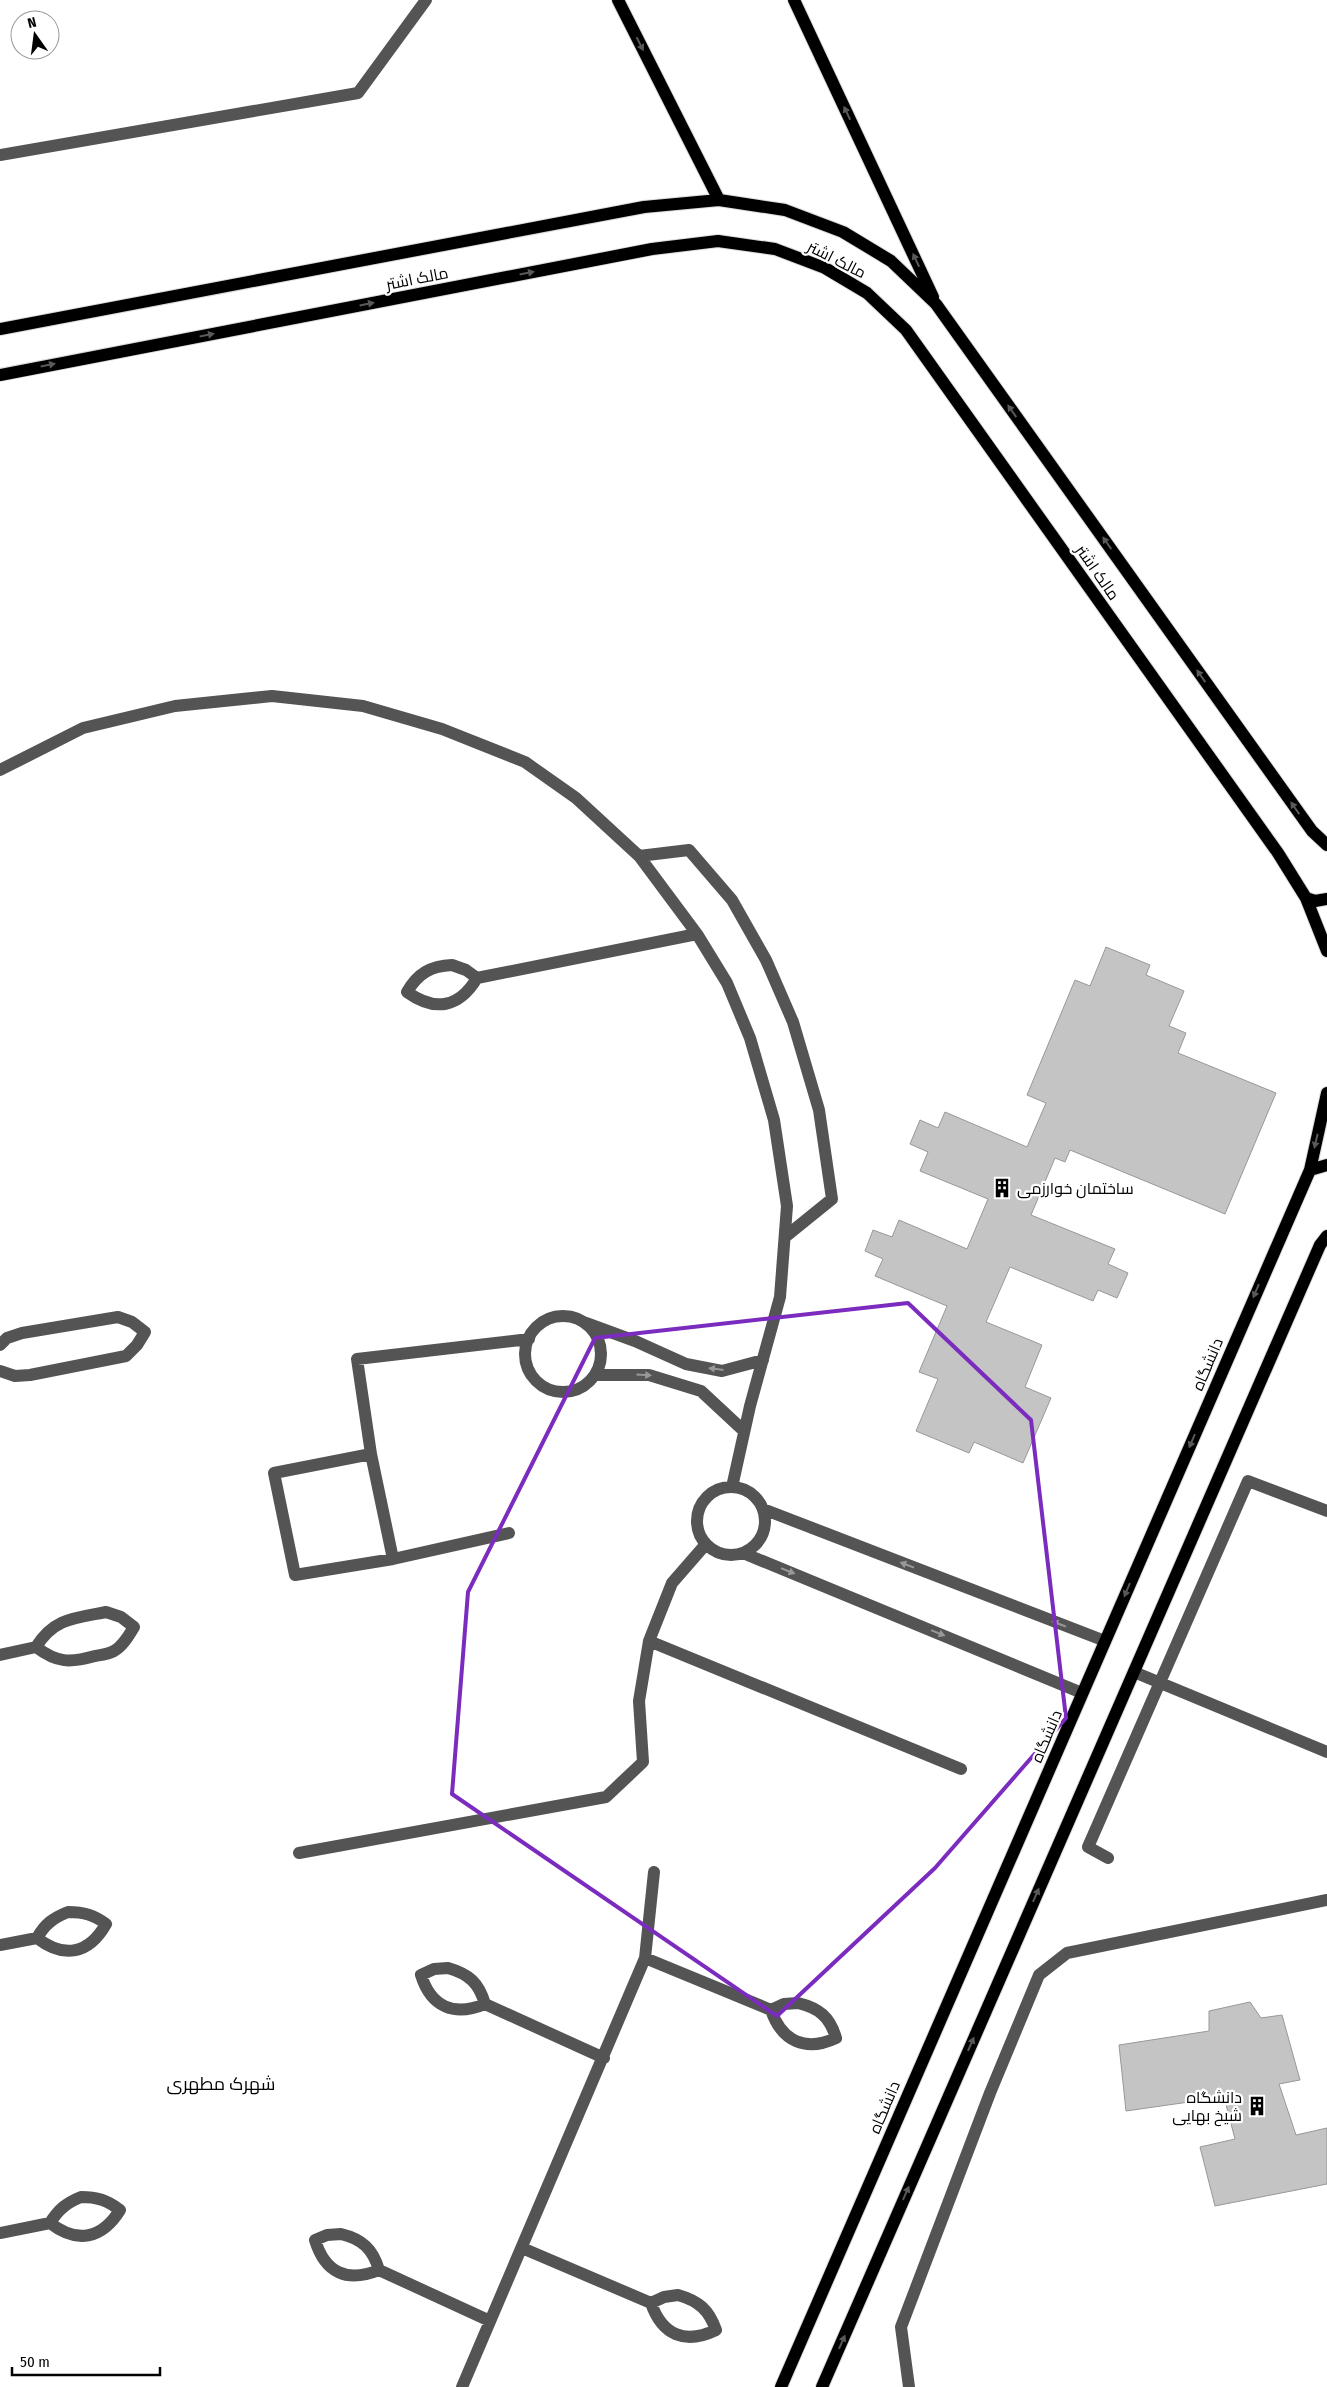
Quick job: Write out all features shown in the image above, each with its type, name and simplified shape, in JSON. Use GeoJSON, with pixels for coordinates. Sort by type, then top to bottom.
{"type":"FeatureCollection","features":[{"type":"Feature","properties":{"kind":"main road"},"geometry":{"type":"LineString","coordinates":[[618,0],[719,200]]}},
{"type":"Feature","properties":{"kind":"main road"},"geometry":{"type":"LineString","coordinates":[[794,0],[936,304]]}},
{"type":"Feature","properties":{"kind":"main road","name":"مالک اشتر"},"geometry":{"type":"LineString","coordinates":[[0,329],[644,207],[719,200],[785,210],[843,232],[891,261],[936,304],[1312,831],[1327,845]]}},
{"type":"Feature","properties":{"kind":"main road","name":"مالک اشتر"},"geometry":{"type":"LineString","coordinates":[[0,374],[661,248],[718,240],[775,249],[825,268],[867,293],[906,330],[1278,853],[1306,898],[1327,951]]}},
{"type":"Feature","properties":{"kind":"main road"},"geometry":{"type":"LineString","coordinates":[[1306,898],[1315,901],[1327,899]]}},
{"type":"Feature","properties":{"kind":"main road","name":"دانشگاه"},"geometry":{"type":"LineString","coordinates":[[781,2387],[1310,1170],[1327,1093]]}},
{"type":"Feature","properties":{"kind":"main road"},"geometry":{"type":"LineString","coordinates":[[1310,1170],[1327,1165]]}},
{"type":"Feature","properties":{"kind":"main road"},"geometry":{"type":"LineString","coordinates":[[822,2387],[1320,1245],[1327,1236]]}},
{"type":"Feature","properties":{"kind":"street"},"geometry":{"type":"LineString","coordinates":[[0,154],[358,93],[426,0]]}},
{"type":"Feature","properties":{"kind":"street"},"geometry":{"type":"LineString","coordinates":[[3,763],[83,728],[175,706],[272,696],[363,706],[442,729],[525,762],[576,798],[639,856],[697,934],[727,983],[750,1038],[774,1120],[787,1206],[780,1297],[744,1431],[732,1487]]}},
{"type":"Feature","properties":{"kind":"street"},"geometry":{"type":"LineString","coordinates":[[639,856],[689,850],[732,900],[766,960],[793,1022],[819,1110],[832,1199],[785,1237]]}},
{"type":"Feature","properties":{"kind":"street"},"geometry":{"type":"LineString","coordinates":[[477,978],[470,990],[459,999],[446,1004],[432,1004],[418,1000],[407,992],[414,980],[425,970],[438,966],[459,968],[477,978],[697,934]]}},
{"type":"Feature","properties":{"kind":"street"},"geometry":{"type":"LineString","coordinates":[[0,1345],[7,1338],[22,1333],[118,1317],[132,1322],[145,1332],[137,1345],[126,1356],[30,1375],[15,1376],[0,1371]]}},
{"type":"Feature","properties":{"kind":"street"},"geometry":{"type":"LineString","coordinates":[[582,1321],[592,1329],[598,1339],[601,1352],[600,1364],[595,1375],[586,1385],[575,1390],[563,1392],[551,1390],[540,1384],[532,1375],[526,1363],[528,1339],[535,1329],[545,1321],[557,1317],[570,1317],[582,1321],[635,1341],[686,1364],[722,1371],[763,1360]]}},
{"type":"Feature","properties":{"kind":"street"},"geometry":{"type":"LineString","coordinates":[[393,1559],[371,1454],[357,1359],[528,1339]]}},
{"type":"Feature","properties":{"kind":"street"},"geometry":{"type":"LineString","coordinates":[[595,1375],[648,1375],[701,1391],[744,1431]]}},
{"type":"Feature","properties":{"kind":"street"},"geometry":{"type":"LineString","coordinates":[[371,1454],[274,1473],[295,1575],[393,1559],[509,1533]]}},
{"type":"Feature","properties":{"kind":"street"},"geometry":{"type":"LineString","coordinates":[[1108,1858],[1088,1847],[1248,1481],[1327,1511]]}},
{"type":"Feature","properties":{"kind":"street"},"geometry":{"type":"LineString","coordinates":[[732,1487],[745,1490],[756,1498],[763,1509],[765,1522],[762,1535],[754,1546],[743,1553],[730,1555],[717,1552],[706,1544],[699,1533],[696,1520],[700,1507],[707,1497],[718,1490],[732,1487]]}},
{"type":"Feature","properties":{"kind":"street"},"geometry":{"type":"LineString","coordinates":[[763,1509],[1104,1641]]}},
{"type":"Feature","properties":{"kind":"street"},"geometry":{"type":"LineString","coordinates":[[299,1853],[606,1797],[643,1762],[639,1700],[649,1640],[672,1583],[706,1544]]}},
{"type":"Feature","properties":{"kind":"street"},"geometry":{"type":"LineString","coordinates":[[743,1553],[1082,1693]]}},
{"type":"Feature","properties":{"kind":"street"},"geometry":{"type":"LineString","coordinates":[[0,1655],[36,1647],[44,1634],[56,1624],[70,1618],[106,1612],[121,1617],[134,1627],[126,1640],[114,1651],[79,1661],[64,1661],[49,1657],[36,1647]]}},
{"type":"Feature","properties":{"kind":"street"},"geometry":{"type":"LineString","coordinates":[[649,1640],[961,1770]]}},
{"type":"Feature","properties":{"kind":"street"},"geometry":{"type":"LineString","coordinates":[[1134,1672],[1327,1752]]}},
{"type":"Feature","properties":{"kind":"street"},"geometry":{"type":"LineString","coordinates":[[462,2387],[604,2058],[645,1958],[654,1872]]}},
{"type":"Feature","properties":{"kind":"street"},"geometry":{"type":"LineString","coordinates":[[909,2387],[901,2327],[990,2093],[1038,1975],[1067,1953],[1327,1900]]}},
{"type":"Feature","properties":{"kind":"street"},"geometry":{"type":"LineString","coordinates":[[0,1945],[37,1938],[48,1946],[61,1951],[75,1950],[88,1945],[99,1936],[106,1924],[95,1916],[82,1912],[68,1912],[55,1917],[44,1926],[37,1938]]}},
{"type":"Feature","properties":{"kind":"street"},"geometry":{"type":"LineString","coordinates":[[645,1958],[772,2010],[791,2003],[812,2006],[824,2014],[832,2025],[836,2038],[824,2044],[810,2045],[796,2042],[776,2024],[772,2010]]}},
{"type":"Feature","properties":{"kind":"street"},"geometry":{"type":"LineString","coordinates":[[485,2004],[472,2010],[458,2011],[445,2007],[433,1999],[425,1988],[421,1974],[434,1969],[448,1968],[461,1972],[473,1979],[481,1991],[485,2004],[604,2058]]}},
{"type":"Feature","properties":{"kind":"street"},"geometry":{"type":"LineString","coordinates":[[0,2233],[50,2223],[57,2211],[68,2202],[81,2197],[95,2197],[108,2202],[120,2210],[112,2222],[102,2230],[88,2236],[74,2236],[61,2232],[50,2223]]}},
{"type":"Feature","properties":{"kind":"street"},"geometry":{"type":"LineString","coordinates":[[379,2270],[375,2256],[355,2238],[341,2234],[327,2235],[314,2240],[323,2259],[338,2273],[352,2276],[366,2275],[379,2270],[490,2322]]}},
{"type":"Feature","properties":{"kind":"street"},"geometry":{"type":"LineString","coordinates":[[522,2248],[651,2303],[671,2296],[692,2299],[703,2306],[712,2317],[716,2330],[704,2336],[690,2338],[676,2334],[664,2327],[656,2316],[651,2303]]}},
{"type":"Feature","properties":{"kind":"highlighted area"},"geometry":{"type":"Polygon","coordinates":[[[908,1303],[1031,1420],[1066,1718],[935,1868],[777,2016],[452,1794],[468,1592],[595,1338],[908,1303]]]}},
{"type":"Feature","properties":{"kind":"building","name":"ساختمان خوارزمی"},"geometry":{"type":"Polygon","coordinates":[[[1106,947],[1150,965],[1146,975],[1184,991],[1169,1026],[1186,1033],[1178,1053],[1276,1093],[1225,1214],[1070,1150],[1065,1162],[1055,1158],[1031,1215],[1115,1249],[1108,1264],[1128,1273],[1117,1298],[1098,1290],[1093,1301],[1010,1267],[986,1322],[1042,1345],[1025,1387],[1051,1398],[1023,1463],[974,1442],[969,1453],[916,1431],[938,1379],[919,1372],[947,1306],[875,1276],[883,1259],[865,1251],[873,1230],[892,1237],[899,1220],[967,1249],[988,1199],[920,1171],[928,1152],[910,1144],[920,1120],[938,1128],[945,1112],[1027,1147],[1046,1103],[1027,1095],[1075,980],[1090,986],[1106,947]]]}},
{"type":"Feature","properties":{"kind":"building","name":"دانشگاه شیخ بهایی"},"geometry":{"type":"Polygon","coordinates":[[[1250,2002],[1261,2018],[1282,2015],[1300,2080],[1279,2084],[1296,2135],[1327,2128],[1327,2184],[1215,2206],[1200,2147],[1235,2139],[1224,2097],[1126,2111],[1119,2045],[1209,2031],[1209,2011],[1250,2002]]]}},
{"type":"Feature","properties":{"kind":"place","name":"ساختمان خوارزمی"},"geometry":{"type":"Point","coordinates":[1002,1188]}},
{"type":"Feature","properties":{"kind":"place","name":"دانشگاه شیخ بهایی"},"geometry":{"type":"Point","coordinates":[1257,2106]}},
{"type":"Feature","properties":{"kind":"district","name":"شهرک مطهری"},"geometry":{"type":"Point","coordinates":[221,2084]}}]}
